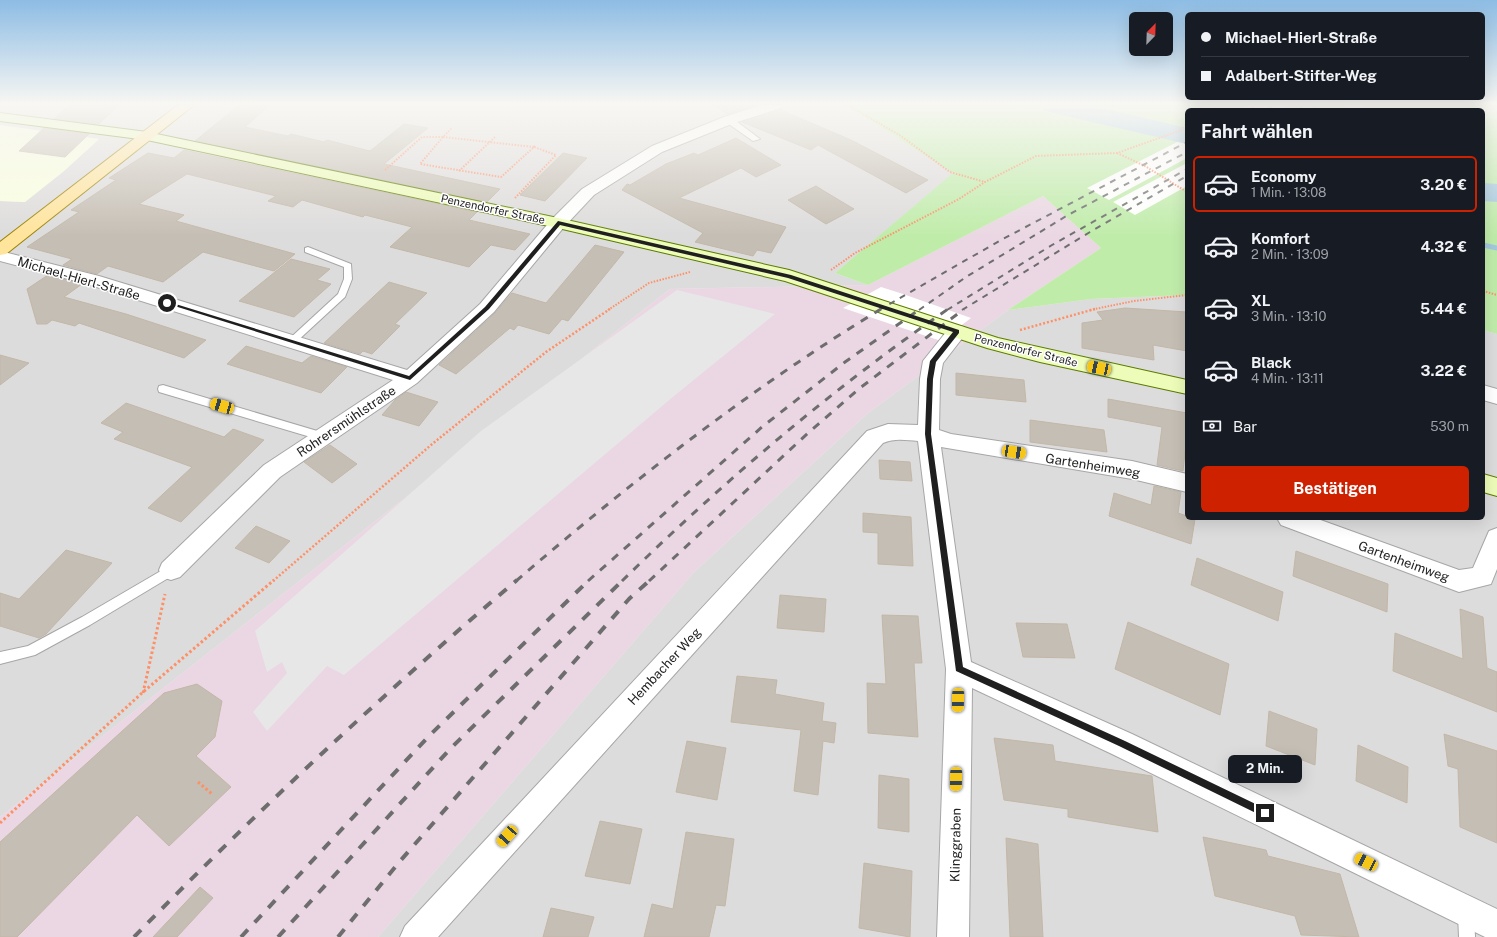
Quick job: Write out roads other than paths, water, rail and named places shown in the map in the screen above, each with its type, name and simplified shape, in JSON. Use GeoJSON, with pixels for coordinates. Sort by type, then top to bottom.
{"type":"FeatureCollection","features":[{"type":"Feature","properties":{"kind":"main road"},"geometry":{"type":"LineString","coordinates":[[0,250],[131,149]]}},
{"type":"Feature","properties":{"kind":"main road","name":"Penzendorfer Straße"},"geometry":{"type":"LineString","coordinates":[[208,149],[558,223],[756,268],[816,284],[994,343],[1040,355],[1185,387]]}},
{"type":"Feature","properties":{"kind":"main road"},"geometry":{"type":"LineString","coordinates":[[1485,484],[1497,487]]}},
{"type":"Feature","properties":{"kind":"street","name":"Rohrersmühlstraße"},"geometry":{"type":"LineString","coordinates":[[170,570],[272,471],[410,378],[487,308],[558,223],[588,192],[656,149]]}},
{"type":"Feature","properties":{"kind":"street","name":"Michael-Hierl-Straße"},"geometry":{"type":"LineString","coordinates":[[0,256],[93,280],[410,378]]}},
{"type":"Feature","properties":{"kind":"street","name":"Klinggraben"},"geometry":{"type":"LineString","coordinates":[[953,937],[959,669],[928,434],[930,379],[933,361],[957,332]]}},
{"type":"Feature","properties":{"kind":"street"},"geometry":{"type":"LineString","coordinates":[[1485,393],[1497,397]]}},
{"type":"Feature","properties":{"kind":"street","name":"Hembacher Weg"},"geometry":{"type":"LineString","coordinates":[[416,937],[875,437],[888,432],[928,434]]}},
{"type":"Feature","properties":{"kind":"street","name":"Gartenheimweg"},"geometry":{"type":"LineString","coordinates":[[928,434],[949,442],[1132,470],[1185,483]]}},
{"type":"Feature","properties":{"kind":"street","name":"Gartenheimweg"},"geometry":{"type":"LineString","coordinates":[[1294,520],[1459,581],[1482,577],[1497,538]]}},
{"type":"Feature","properties":{"kind":"street"},"geometry":{"type":"LineString","coordinates":[[959,669],[1122,744],[1466,924],[1497,926]]}},
{"type":"Feature","properties":{"kind":"lane"},"geometry":{"type":"LineString","coordinates":[[291,342],[342,295],[348,279],[348,266],[308,250]]}},
{"type":"Feature","properties":{"kind":"lane"},"geometry":{"type":"LineString","coordinates":[[163,389],[324,436]]}},
{"type":"Feature","properties":{"kind":"lane"},"geometry":{"type":"LineString","coordinates":[[0,658],[30,651],[86,621],[170,570]]}},
{"type":"Feature","properties":{"kind":"waterway"},"geometry":{"type":"LineString","coordinates":[[1485,192],[1497,193]]}},
{"type":"Feature","properties":{"kind":"waterway"},"geometry":{"type":"LineString","coordinates":[[1485,245],[1497,248]]}},
{"type":"Feature","properties":{"kind":"railway"},"geometry":{"type":"LineString","coordinates":[[879,310],[1001,240],[1174,149]]}},
{"type":"Feature","properties":{"kind":"railway"},"geometry":{"type":"LineString","coordinates":[[919,310],[966,277],[1068,215],[1185,153]]}},
{"type":"Feature","properties":{"kind":"railway"},"geometry":{"type":"LineString","coordinates":[[947,310],[1052,245],[1185,170]]}},
{"type":"Feature","properties":{"kind":"railway"},"geometry":{"type":"LineString","coordinates":[[962,310],[1090,232],[1185,177]]}},
{"type":"Feature","properties":{"kind":"railway"},"geometry":{"type":"LineString","coordinates":[[516,581],[603,508],[693,438],[785,371],[881,309]]}},
{"type":"Feature","properties":{"kind":"railway"},"geometry":{"type":"LineString","coordinates":[[588,581],[762,427],[845,362],[920,309]]}},
{"type":"Feature","properties":{"kind":"railway"},"geometry":{"type":"LineString","coordinates":[[622,581],[699,508],[779,438],[862,371],[948,309]]}},
{"type":"Feature","properties":{"kind":"railway"},"geometry":{"type":"LineString","coordinates":[[649,581],[808,433],[860,388],[964,309]]}},
{"type":"Feature","properties":{"kind":"railway"},"geometry":{"type":"LineString","coordinates":[[134,937],[227,844],[321,754],[418,666],[517,580]]}},
{"type":"Feature","properties":{"kind":"railway"},"geometry":{"type":"LineString","coordinates":[[241,937],[429,736],[589,580]]}},
{"type":"Feature","properties":{"kind":"railway"},"geometry":{"type":"LineString","coordinates":[[278,937],[451,748],[623,580]]}},
{"type":"Feature","properties":{"kind":"railway"},"geometry":{"type":"LineString","coordinates":[[338,937],[401,860],[629,599],[650,580]]}}]}
